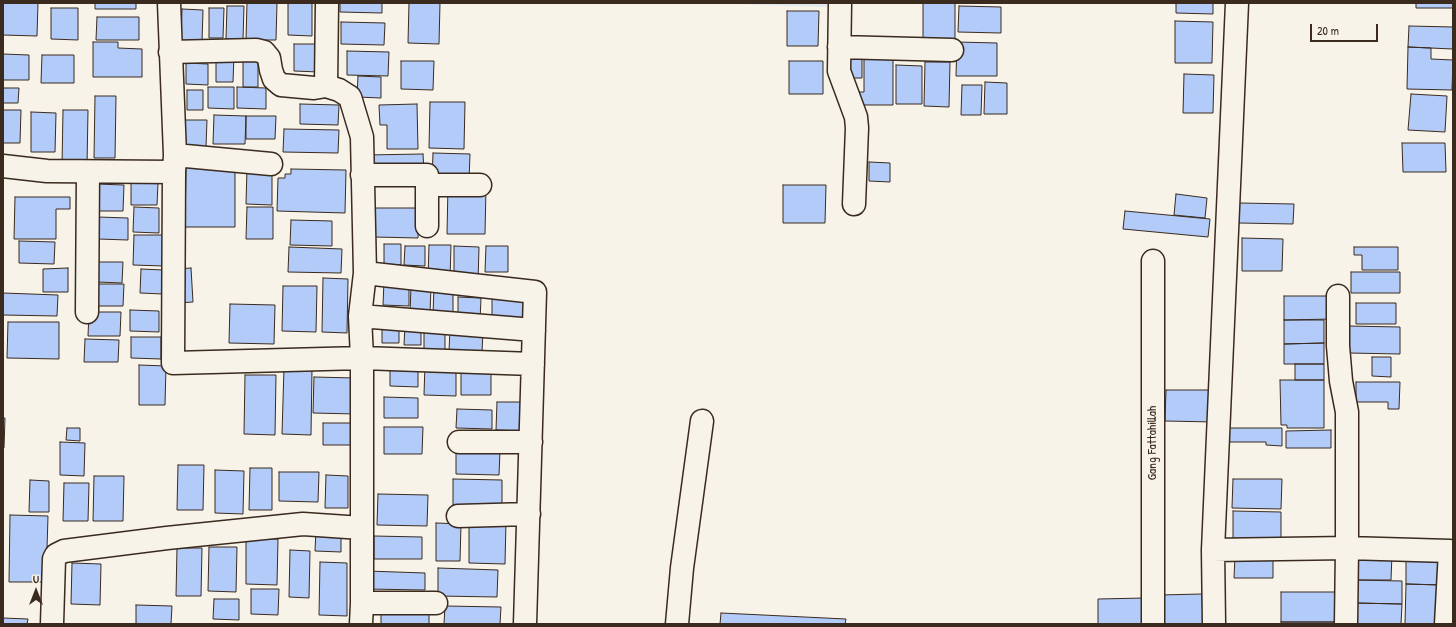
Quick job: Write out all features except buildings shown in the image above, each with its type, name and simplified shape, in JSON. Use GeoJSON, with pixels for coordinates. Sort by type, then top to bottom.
{"type":"FeatureCollection","features":[{"type":"Feature","properties":{"kind":"street"},"geometry":{"type":"LineString","coordinates":[[169,3],[175,163],[173,363],[362,358],[533,364]]}},
{"type":"Feature","properties":{"kind":"street"},"geometry":{"type":"LineString","coordinates":[[326,86],[327,3]]}},
{"type":"Feature","properties":{"kind":"street"},"geometry":{"type":"LineString","coordinates":[[840,3],[839,71],[856,117],[857,128],[854,204]]}},
{"type":"Feature","properties":{"kind":"street"},"geometry":{"type":"LineString","coordinates":[[1214,624],[1213,550],[1237,3]]}},
{"type":"Feature","properties":{"kind":"street"},"geometry":{"type":"LineString","coordinates":[[839,47],[952,50]]}},
{"type":"Feature","properties":{"kind":"street"},"geometry":{"type":"LineString","coordinates":[[170,52],[256,50],[264,52],[269,58],[270,70],[274,79],[281,85],[314,88],[326,86],[339,90],[350,97],[362,137],[365,273],[360,316],[362,358],[361,624]]}},
{"type":"Feature","properties":{"kind":"street"},"geometry":{"type":"LineString","coordinates":[[3,166],[47,171],[88,172],[175,163],[271,164]]}},
{"type":"Feature","properties":{"kind":"street"},"geometry":{"type":"LineString","coordinates":[[87,312],[88,172]]}},
{"type":"Feature","properties":{"kind":"street"},"geometry":{"type":"LineString","coordinates":[[362,175],[427,175],[427,226]]}},
{"type":"Feature","properties":{"kind":"street"},"geometry":{"type":"LineString","coordinates":[[427,185],[480,185]]}},
{"type":"Feature","properties":{"kind":"street","name":"Gang Fattahillah"},"geometry":{"type":"LineString","coordinates":[[1152,262],[1153,624]]}},
{"type":"Feature","properties":{"kind":"street"},"geometry":{"type":"LineString","coordinates":[[365,273],[535,292],[525,624]]}},
{"type":"Feature","properties":{"kind":"street"},"geometry":{"type":"LineString","coordinates":[[1338,296],[1338,346],[1347,412],[1346,624]]}},
{"type":"Feature","properties":{"kind":"street"},"geometry":{"type":"LineString","coordinates":[[360,316],[534,330]]}},
{"type":"Feature","properties":{"kind":"street"},"geometry":{"type":"LineString","coordinates":[[677,624],[682,568],[702,421]]}},
{"type":"Feature","properties":{"kind":"street"},"geometry":{"type":"LineString","coordinates":[[459,442],[531,442]]}},
{"type":"Feature","properties":{"kind":"street"},"geometry":{"type":"LineString","coordinates":[[458,516],[529,514]]}},
{"type":"Feature","properties":{"kind":"street"},"geometry":{"type":"LineString","coordinates":[[52,624],[54,559],[56,555],[64,551],[167,538],[303,524],[362,528]]}},
{"type":"Feature","properties":{"kind":"street"},"geometry":{"type":"LineString","coordinates":[[1213,550],[1347,548],[1450,552],[1446,624]]}},
{"type":"Feature","properties":{"kind":"street"},"geometry":{"type":"LineString","coordinates":[[362,603],[436,603]]}},
{"type":"Feature","properties":{"kind":"shaded area"},"geometry":{"type":"Polygon","coordinates":[[[699,3],[828,3],[828,7],[699,3]]]}}]}
